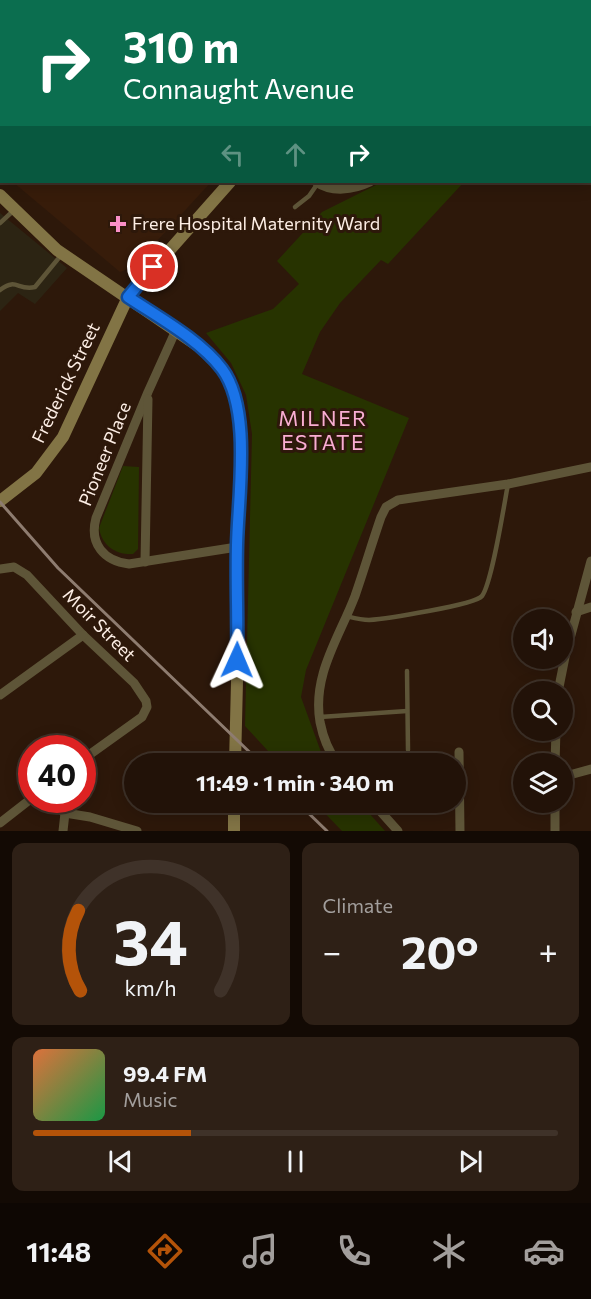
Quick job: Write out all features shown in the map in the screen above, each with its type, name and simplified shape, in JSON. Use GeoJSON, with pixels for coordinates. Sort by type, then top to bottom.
{"type":"FeatureCollection","features":[{"type":"Feature","properties":{"kind":"street","name":"Frederick Street"},"geometry":{"type":"LineString","coordinates":[[3,499],[36,473],[63,437],[128,297],[229,183]]}},
{"type":"Feature","properties":{"kind":"street"},"geometry":{"type":"LineString","coordinates":[[319,183],[332,189],[350,189],[367,183]]}},
{"type":"Feature","properties":{"kind":"street"},"geometry":{"type":"LineString","coordinates":[[0,195],[62,254],[201,348],[222,369],[234,392],[238,411],[241,456],[237,547],[235,753]]}},
{"type":"Feature","properties":{"kind":"street","name":"Pioneer Place"},"geometry":{"type":"LineString","coordinates":[[176,330],[96,518],[94,532],[99,549],[112,561],[129,564],[237,547]]}},
{"type":"Feature","properties":{"kind":"street","name":"Pioneer Place"},"geometry":{"type":"LineString","coordinates":[[146,562],[148,392]]}},
{"type":"Feature","properties":{"kind":"street"},"geometry":{"type":"LineString","coordinates":[[331,753],[327,747],[320,717],[318,695],[322,675],[386,507],[398,500],[508,484],[591,467]]}},
{"type":"Feature","properties":{"kind":"street"},"geometry":{"type":"LineString","coordinates":[[560,681],[576,612],[591,561]]}},
{"type":"Feature","properties":{"kind":"street","name":"Moir Street"},"geometry":{"type":"LineString","coordinates":[[0,569],[14,567],[27,575],[144,695],[147,707],[145,713],[135,724],[96,750]]}},
{"type":"Feature","properties":{"kind":"street"},"geometry":{"type":"LineString","coordinates":[[576,612],[591,607]]}},
{"type":"Feature","properties":{"kind":"street"},"geometry":{"type":"LineString","coordinates":[[0,695],[83,635]]}},
{"type":"Feature","properties":{"kind":"street"},"geometry":{"type":"LineString","coordinates":[[459,752],[460,831]]}},
{"type":"Feature","properties":{"kind":"street"},"geometry":{"type":"LineString","coordinates":[[573,774],[591,769]]}},
{"type":"Feature","properties":{"kind":"street"},"geometry":{"type":"LineString","coordinates":[[0,823],[18,809]]}},
{"type":"Feature","properties":{"kind":"street"},"geometry":{"type":"LineString","coordinates":[[63,831],[65,813],[132,830]]}},
{"type":"Feature","properties":{"kind":"street"},"geometry":{"type":"LineString","coordinates":[[234,813],[234,831]]}},
{"type":"Feature","properties":{"kind":"street"},"geometry":{"type":"LineString","coordinates":[[382,813],[398,831]]}},
{"type":"Feature","properties":{"kind":"street"},"geometry":{"type":"LineString","coordinates":[[555,813],[555,831]]}},
{"type":"Feature","properties":{"kind":"lane"},"geometry":{"type":"LineString","coordinates":[[295,207],[309,196],[316,183]]}},
{"type":"Feature","properties":{"kind":"lane"},"geometry":{"type":"LineString","coordinates":[[0,223],[14,209]]}},
{"type":"Feature","properties":{"kind":"lane"},"geometry":{"type":"LineString","coordinates":[[0,291],[12,283],[23,287],[34,287],[62,254]]}},
{"type":"Feature","properties":{"kind":"lane"},"geometry":{"type":"LineString","coordinates":[[346,616],[359,619],[381,619],[479,599],[485,590],[508,484]]}},
{"type":"Feature","properties":{"kind":"lane"},"geometry":{"type":"LineString","coordinates":[[408,671],[408,750]]}},
{"type":"Feature","properties":{"kind":"lane"},"geometry":{"type":"LineString","coordinates":[[320,717],[408,711]]}},
{"type":"Feature","properties":{"kind":"shaded area","name":"Frere Hospital Maternity Ward"},"geometry":{"type":"Polygon","coordinates":[[[14,183],[210,183],[133,267],[120,272],[14,183]]]}},
{"type":"Feature","properties":{"kind":"shaded area"},"geometry":{"type":"Polygon","coordinates":[[[0,213],[67,268],[35,304],[18,293],[0,311],[0,213]]]}},
{"type":"Feature","properties":{"kind":"green space"},"geometry":{"type":"Polygon","coordinates":[[[380,183],[463,183],[388,264],[381,260],[340,303],[320,332],[302,374],[409,418],[306,670],[301,697],[321,753],[270,753],[245,726],[252,434],[246,395],[231,363],[206,333],[273,309],[299,284],[277,261],[322,212],[380,183]]]}},
{"type":"Feature","properties":{"kind":"green space"},"geometry":{"type":"Polygon","coordinates":[[[123,466],[139,467],[138,549],[133,554],[121,553],[111,548],[103,540],[99,528],[123,466]]]}},
{"type":"Feature","properties":{"kind":"green space"},"geometry":{"type":"Polygon","coordinates":[[[325,813],[369,813],[385,831],[342,831],[325,813]]]}},
{"type":"Feature","properties":{"kind":"railway"},"geometry":{"type":"LineString","coordinates":[[0,502],[58,568],[251,753]]}},
{"type":"Feature","properties":{"kind":"railway"},"geometry":{"type":"LineString","coordinates":[[308,813],[327,831]]}},
{"type":"Feature","properties":{"kind":"place","name":"Frere Hospital Maternity Ward"},"geometry":{"type":"Point","coordinates":[118,224]}},
{"type":"Feature","properties":{"kind":"district","name":"MILNER ESTATE"},"geometry":{"type":"Point","coordinates":[323,431]}},
{"type":"Feature","properties":{"kind":"route"},"geometry":{"type":"LineString","coordinates":[[153,267],[128,297],[201,348],[222,369],[234,392],[237,405],[241,456],[237,547],[237,660]]}}]}
